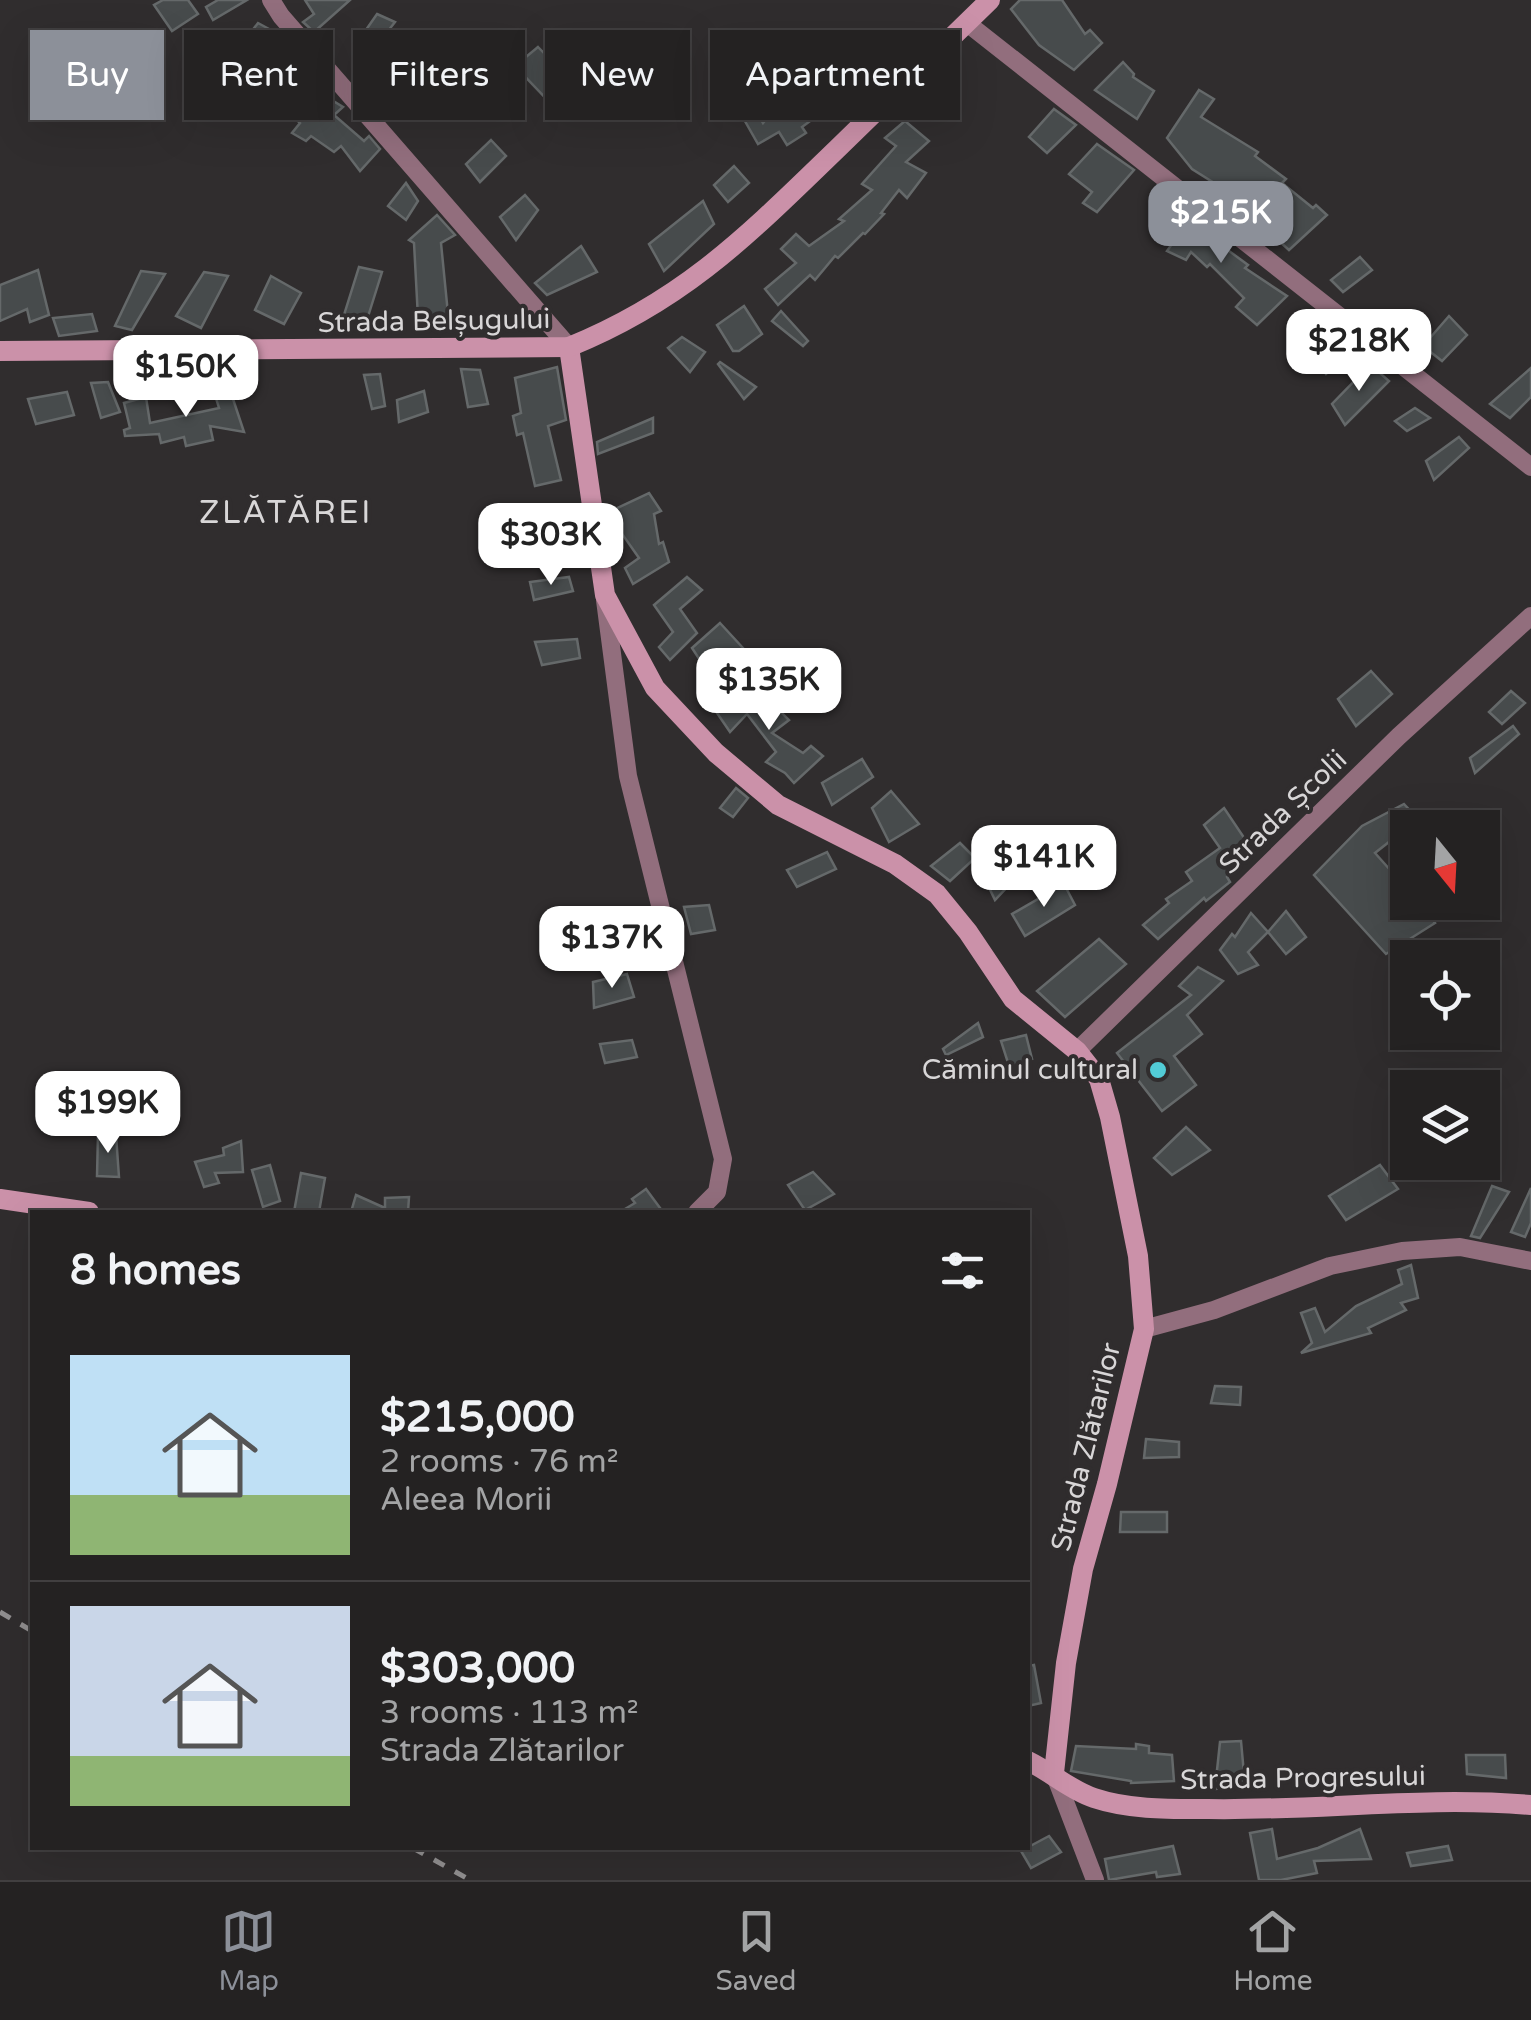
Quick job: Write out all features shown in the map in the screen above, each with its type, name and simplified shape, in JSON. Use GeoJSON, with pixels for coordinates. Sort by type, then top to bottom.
{"type":"FeatureCollection","features":[{"type":"Feature","properties":{"kind":"street"},"geometry":{"type":"LineString","coordinates":[[271,0],[569,347],[611,330],[663,301],[728,254],[990,0]]}},
{"type":"Feature","properties":{"kind":"street"},"geometry":{"type":"LineString","coordinates":[[967,23],[1531,467]]}},
{"type":"Feature","properties":{"kind":"street","name":"Strada Belșugului"},"geometry":{"type":"LineString","coordinates":[[0,351],[569,347]]}},
{"type":"Feature","properties":{"kind":"street","name":"Strada Zlătarilor"},"geometry":{"type":"LineString","coordinates":[[569,347],[605,595],[655,688],[716,753],[778,805],[895,864],[937,894],[1014,999],[1078,1051],[1098,1079],[1110,1117],[1138,1256],[1144,1329],[1083,1570],[1066,1663],[1054,1774],[1095,1880]]}},
{"type":"Feature","properties":{"kind":"street"},"geometry":{"type":"LineString","coordinates":[[605,595],[628,776],[724,1159],[717,1192],[699,1210]]}},
{"type":"Feature","properties":{"kind":"street","name":"Strada Școlii"},"geometry":{"type":"LineString","coordinates":[[1078,1051],[1399,736],[1531,616]]}},
{"type":"Feature","properties":{"kind":"street"},"geometry":{"type":"LineString","coordinates":[[0,1199],[75,1210]]}},
{"type":"Feature","properties":{"kind":"street"},"geometry":{"type":"LineString","coordinates":[[1144,1329],[1214,1310],[1330,1266],[1402,1251],[1460,1247],[1531,1260]]}},
{"type":"Feature","properties":{"kind":"street","name":"Strada Progresului"},"geometry":{"type":"LineString","coordinates":[[1030,1761],[1076,1791],[1098,1800],[1157,1808],[1274,1810],[1448,1802],[1531,1805]]}},
{"type":"Feature","properties":{"kind":"building"},"geometry":{"type":"Polygon","coordinates":[[[163,0],[188,0],[198,14],[172,31],[154,5],[163,0]]]}},
{"type":"Feature","properties":{"kind":"building"},"geometry":{"type":"Polygon","coordinates":[[[218,0],[247,0],[213,20],[206,7],[218,0]]]}},
{"type":"Feature","properties":{"kind":"building"},"geometry":{"type":"Polygon","coordinates":[[[305,0],[350,0],[316,30],[303,22],[314,14],[305,0]]]}},
{"type":"Feature","properties":{"kind":"building"},"geometry":{"type":"Polygon","coordinates":[[[1020,0],[1062,0],[1085,34],[1090,30],[1102,43],[1074,70],[1039,45],[1011,9],[1020,0]]]}},
{"type":"Feature","properties":{"kind":"building"},"geometry":{"type":"Polygon","coordinates":[[[377,14],[395,22],[389,30],[366,30],[377,14]]]}},
{"type":"Feature","properties":{"kind":"building"},"geometry":{"type":"Polygon","coordinates":[[[258,23],[271,30],[253,30],[258,23]]]}},
{"type":"Feature","properties":{"kind":"building"},"geometry":{"type":"Polygon","coordinates":[[[538,47],[545,54],[545,97],[525,76],[525,58],[538,47]]]}},
{"type":"Feature","properties":{"kind":"building"},"geometry":{"type":"Polygon","coordinates":[[[1123,62],[1133,77],[1154,91],[1137,119],[1095,90],[1123,62]]]}},
{"type":"Feature","properties":{"kind":"building"},"geometry":{"type":"Polygon","coordinates":[[[1199,90],[1214,99],[1201,117],[1258,152],[1255,156],[1286,179],[1282,183],[1327,215],[1289,250],[1278,240],[1282,237],[1258,204],[1249,211],[1232,184],[1227,191],[1192,169],[1167,138],[1199,90]]]}},
{"type":"Feature","properties":{"kind":"building"},"geometry":{"type":"Polygon","coordinates":[[[333,101],[343,107],[334,115],[364,141],[369,136],[380,149],[360,171],[341,146],[334,152],[311,136],[306,141],[292,133],[300,123],[297,120],[333,120],[333,101]]]}},
{"type":"Feature","properties":{"kind":"building"},"geometry":{"type":"Polygon","coordinates":[[[1054,109],[1076,125],[1047,153],[1029,137],[1054,109]]]}},
{"type":"Feature","properties":{"kind":"building"},"geometry":{"type":"Polygon","coordinates":[[[744,120],[812,120],[802,127],[806,133],[787,145],[779,132],[758,144],[744,120]]]}},
{"type":"Feature","properties":{"kind":"building"},"geometry":{"type":"Polygon","coordinates":[[[905,121],[929,141],[906,162],[926,173],[907,198],[899,190],[865,234],[838,258],[835,256],[815,280],[810,275],[778,305],[765,289],[796,263],[781,249],[796,234],[809,246],[844,221],[839,219],[872,190],[862,184],[896,146],[885,138],[905,121]]]}},
{"type":"Feature","properties":{"kind":"building"},"geometry":{"type":"Polygon","coordinates":[[[491,140],[506,156],[480,182],[466,164],[491,140]]]}},
{"type":"Feature","properties":{"kind":"building"},"geometry":{"type":"Polygon","coordinates":[[[1097,144],[1134,170],[1097,212],[1083,203],[1092,192],[1069,174],[1097,144]]]}},
{"type":"Feature","properties":{"kind":"building"},"geometry":{"type":"Polygon","coordinates":[[[734,166],[749,183],[728,202],[714,185],[734,166]]]}},
{"type":"Feature","properties":{"kind":"building"},"geometry":{"type":"Polygon","coordinates":[[[406,183],[418,201],[406,220],[388,206],[406,183]]]}},
{"type":"Feature","properties":{"kind":"building"},"geometry":{"type":"Polygon","coordinates":[[[525,195],[538,210],[516,240],[500,217],[525,195]]]}},
{"type":"Feature","properties":{"kind":"building"},"geometry":{"type":"Polygon","coordinates":[[[703,201],[714,224],[664,271],[649,244],[703,201]]]}},
{"type":"Feature","properties":{"kind":"building"},"geometry":{"type":"Polygon","coordinates":[[[1175,211],[1248,265],[1245,268],[1287,296],[1257,325],[1236,307],[1244,298],[1210,264],[1207,267],[1191,252],[1186,260],[1167,251],[1172,244],[1152,233],[1175,211]]]}},
{"type":"Feature","properties":{"kind":"building"},"geometry":{"type":"Polygon","coordinates":[[[437,215],[455,235],[441,243],[448,314],[418,318],[414,243],[409,240],[437,215]]]}},
{"type":"Feature","properties":{"kind":"building"},"geometry":{"type":"Polygon","coordinates":[[[581,246],[597,272],[547,295],[535,283],[581,246]]]}},
{"type":"Feature","properties":{"kind":"building"},"geometry":{"type":"Polygon","coordinates":[[[1360,257],[1372,270],[1343,292],[1331,280],[1360,257]]]}},
{"type":"Feature","properties":{"kind":"building"},"geometry":{"type":"Polygon","coordinates":[[[359,267],[382,272],[366,323],[344,315],[359,267]]]}},
{"type":"Feature","properties":{"kind":"building"},"geometry":{"type":"Polygon","coordinates":[[[38,270],[49,315],[30,322],[27,309],[0,321],[0,285],[38,270]]]}},
{"type":"Feature","properties":{"kind":"building"},"geometry":{"type":"Polygon","coordinates":[[[141,271],[165,274],[132,330],[115,326],[141,271]]]}},
{"type":"Feature","properties":{"kind":"building"},"geometry":{"type":"Polygon","coordinates":[[[204,272],[228,276],[201,328],[176,316],[204,272]]]}},
{"type":"Feature","properties":{"kind":"building"},"geometry":{"type":"Polygon","coordinates":[[[271,276],[301,293],[284,324],[255,310],[271,276]]]}},
{"type":"Feature","properties":{"kind":"building"},"geometry":{"type":"Polygon","coordinates":[[[744,306],[762,334],[739,351],[733,351],[717,325],[744,306]]]}},
{"type":"Feature","properties":{"kind":"building"},"geometry":{"type":"Polygon","coordinates":[[[781,311],[808,341],[803,346],[772,321],[781,311]]]}},
{"type":"Feature","properties":{"kind":"building"},"geometry":{"type":"Polygon","coordinates":[[[92,314],[97,331],[59,336],[53,318],[92,314]]]}},
{"type":"Feature","properties":{"kind":"building"},"geometry":{"type":"Polygon","coordinates":[[[1449,316],[1467,335],[1442,361],[1423,346],[1449,316]]]}},
{"type":"Feature","properties":{"kind":"building"},"geometry":{"type":"Polygon","coordinates":[[[682,337],[705,352],[690,372],[668,348],[682,337]]]}},
{"type":"Feature","properties":{"kind":"building"},"geometry":{"type":"Polygon","coordinates":[[[1339,337],[1352,352],[1326,374],[1314,359],[1339,337]]]}},
{"type":"Feature","properties":{"kind":"building"},"geometry":{"type":"Polygon","coordinates":[[[718,364],[756,387],[744,399],[718,364]]]}},
{"type":"Feature","properties":{"kind":"building"},"geometry":{"type":"Polygon","coordinates":[[[557,367],[566,420],[548,426],[561,480],[535,486],[523,433],[517,435],[513,416],[521,413],[515,378],[557,367]]]}},
{"type":"Feature","properties":{"kind":"building"},"geometry":{"type":"Polygon","coordinates":[[[1368,367],[1389,381],[1345,425],[1332,404],[1368,367]]]}},
{"type":"Feature","properties":{"kind":"building"},"geometry":{"type":"Polygon","coordinates":[[[1531,368],[1531,397],[1510,418],[1490,404],[1531,368]]]}},
{"type":"Feature","properties":{"kind":"building"},"geometry":{"type":"Polygon","coordinates":[[[461,369],[480,370],[488,404],[468,407],[461,369]]]}},
{"type":"Feature","properties":{"kind":"building"},"geometry":{"type":"Polygon","coordinates":[[[380,374],[385,406],[372,409],[364,375],[380,374]]]}},
{"type":"Feature","properties":{"kind":"building"},"geometry":{"type":"Polygon","coordinates":[[[227,381],[244,432],[210,426],[213,440],[186,446],[184,437],[161,443],[159,434],[125,436],[124,430],[130,428],[124,403],[146,397],[150,423],[219,408],[212,385],[227,381]]]}},
{"type":"Feature","properties":{"kind":"building"},"geometry":{"type":"Polygon","coordinates":[[[108,382],[120,412],[101,418],[91,383],[108,382]]]}},
{"type":"Feature","properties":{"kind":"building"},"geometry":{"type":"Polygon","coordinates":[[[424,391],[428,412],[399,422],[397,400],[424,391]]]}},
{"type":"Feature","properties":{"kind":"building"},"geometry":{"type":"Polygon","coordinates":[[[67,392],[74,415],[36,424],[28,399],[67,392]]]}},
{"type":"Feature","properties":{"kind":"building"},"geometry":{"type":"Polygon","coordinates":[[[1415,408],[1430,418],[1407,431],[1395,421],[1415,408]]]}},
{"type":"Feature","properties":{"kind":"building"},"geometry":{"type":"Polygon","coordinates":[[[653,418],[653,433],[598,454],[597,442],[653,418]]]}},
{"type":"Feature","properties":{"kind":"building"},"geometry":{"type":"Polygon","coordinates":[[[1459,437],[1469,448],[1434,480],[1426,461],[1459,437]]]}},
{"type":"Feature","properties":{"kind":"building"},"geometry":{"type":"Polygon","coordinates":[[[649,493],[661,511],[654,514],[659,544],[663,542],[669,562],[633,584],[625,568],[639,558],[611,511],[649,493]]]}},
{"type":"Feature","properties":{"kind":"building"},"geometry":{"type":"Polygon","coordinates":[[[557,510],[566,540],[523,543],[513,516],[557,510]]]}},
{"type":"Feature","properties":{"kind":"building"},"geometry":{"type":"Polygon","coordinates":[[[569,577],[573,591],[534,600],[530,582],[569,577]]]}},
{"type":"Feature","properties":{"kind":"building"},"geometry":{"type":"Polygon","coordinates":[[[687,577],[702,590],[680,609],[697,633],[670,660],[659,647],[673,632],[654,605],[687,577]]]}},
{"type":"Feature","properties":{"kind":"building"},"geometry":{"type":"Polygon","coordinates":[[[720,623],[743,648],[709,674],[692,648],[720,623]]]}},
{"type":"Feature","properties":{"kind":"building"},"geometry":{"type":"Polygon","coordinates":[[[577,639],[580,658],[542,665],[535,642],[577,639]]]}},
{"type":"Feature","properties":{"kind":"building"},"geometry":{"type":"Polygon","coordinates":[[[1371,671],[1392,694],[1356,726],[1338,699],[1371,671]]]}},
{"type":"Feature","properties":{"kind":"building"},"geometry":{"type":"Polygon","coordinates":[[[747,687],[767,713],[776,707],[789,720],[772,733],[803,753],[811,746],[823,756],[794,783],[766,762],[776,752],[747,714],[730,732],[715,710],[747,687]]]}},
{"type":"Feature","properties":{"kind":"building"},"geometry":{"type":"Polygon","coordinates":[[[1511,691],[1525,703],[1502,724],[1489,712],[1511,691]]]}},
{"type":"Feature","properties":{"kind":"building"},"geometry":{"type":"Polygon","coordinates":[[[1513,726],[1519,734],[1475,773],[1470,758],[1513,726]]]}},
{"type":"Feature","properties":{"kind":"building"},"geometry":{"type":"Polygon","coordinates":[[[862,759],[873,777],[832,805],[822,783],[862,759]]]}},
{"type":"Feature","properties":{"kind":"building"},"geometry":{"type":"Polygon","coordinates":[[[736,788],[748,798],[733,817],[720,808],[736,788]]]}},
{"type":"Feature","properties":{"kind":"building"},"geometry":{"type":"Polygon","coordinates":[[[891,791],[919,824],[889,842],[872,808],[891,791]]]}},
{"type":"Feature","properties":{"kind":"building"},"geometry":{"type":"Polygon","coordinates":[[[1224,808],[1253,851],[1227,877],[1230,882],[1206,901],[1204,898],[1158,939],[1143,925],[1169,903],[1166,899],[1192,881],[1186,872],[1220,848],[1204,825],[1224,808]]]}},
{"type":"Feature","properties":{"kind":"building"},"geometry":{"type":"Polygon","coordinates":[[[1390,811],[1390,841],[1375,853],[1390,870],[1390,920],[1435,923],[1408,940],[1390,940],[1390,951],[1386,954],[1314,875],[1362,826],[1390,811]]]}},
{"type":"Feature","properties":{"kind":"building"},"geometry":{"type":"Polygon","coordinates":[[[960,843],[975,858],[950,881],[931,866],[960,843]]]}},
{"type":"Feature","properties":{"kind":"building"},"geometry":{"type":"Polygon","coordinates":[[[827,852],[836,869],[797,887],[787,870],[827,852]]]}},
{"type":"Feature","properties":{"kind":"building"},"geometry":{"type":"Polygon","coordinates":[[[999,860],[1011,883],[995,900],[983,875],[999,860]]]}},
{"type":"Feature","properties":{"kind":"building"},"geometry":{"type":"Polygon","coordinates":[[[1064,884],[1075,905],[1025,936],[1012,914],[1064,884]]]}},
{"type":"Feature","properties":{"kind":"building"},"geometry":{"type":"Polygon","coordinates":[[[709,905],[715,930],[691,934],[684,907],[709,905]]]}},
{"type":"Feature","properties":{"kind":"building"},"geometry":{"type":"Polygon","coordinates":[[[1286,911],[1306,937],[1286,954],[1268,932],[1286,911]]]}},
{"type":"Feature","properties":{"kind":"building"},"geometry":{"type":"Polygon","coordinates":[[[1251,913],[1268,932],[1248,952],[1258,965],[1238,974],[1220,950],[1232,934],[1235,937],[1251,913]]]}},
{"type":"Feature","properties":{"kind":"building"},"geometry":{"type":"Polygon","coordinates":[[[1099,939],[1126,964],[1065,1017],[1037,991],[1099,939]]]}},
{"type":"Feature","properties":{"kind":"building","name":"Căminul cultural"},"geometry":{"type":"Polygon","coordinates":[[[1198,967],[1223,981],[1187,1015],[1202,1034],[1174,1056],[1196,1085],[1162,1111],[1117,1053],[1191,995],[1179,986],[1198,967]]]}},
{"type":"Feature","properties":{"kind":"building"},"geometry":{"type":"Polygon","coordinates":[[[627,974],[634,997],[594,1008],[593,982],[627,974]]]}},
{"type":"Feature","properties":{"kind":"building"},"geometry":{"type":"Polygon","coordinates":[[[978,1023],[983,1037],[946,1055],[943,1049],[978,1023]]]}},
{"type":"Feature","properties":{"kind":"building"},"geometry":{"type":"Polygon","coordinates":[[[1026,1035],[1032,1059],[1009,1066],[1001,1041],[1026,1035]]]}},
{"type":"Feature","properties":{"kind":"building"},"geometry":{"type":"Polygon","coordinates":[[[632,1040],[637,1057],[605,1063],[600,1044],[632,1040]]]}},
{"type":"Feature","properties":{"kind":"building"},"geometry":{"type":"Polygon","coordinates":[[[1186,1127],[1210,1150],[1172,1175],[1154,1158],[1186,1127]]]}},
{"type":"Feature","properties":{"kind":"building"},"geometry":{"type":"Polygon","coordinates":[[[98,1135],[116,1135],[119,1177],[97,1176],[98,1135]]]}},
{"type":"Feature","properties":{"kind":"building"},"geometry":{"type":"Polygon","coordinates":[[[241,1141],[243,1172],[215,1173],[219,1183],[204,1187],[195,1162],[224,1155],[223,1148],[241,1141]]]}},
{"type":"Feature","properties":{"kind":"building"},"geometry":{"type":"Polygon","coordinates":[[[270,1165],[280,1201],[263,1207],[252,1170],[270,1165]]]}},
{"type":"Feature","properties":{"kind":"building"},"geometry":{"type":"Polygon","coordinates":[[[1380,1165],[1398,1189],[1346,1220],[1329,1196],[1380,1165]]]}},
{"type":"Feature","properties":{"kind":"building"},"geometry":{"type":"Polygon","coordinates":[[[813,1172],[834,1194],[805,1210],[788,1185],[813,1172]]]}},
{"type":"Feature","properties":{"kind":"building"},"geometry":{"type":"Polygon","coordinates":[[[301,1173],[325,1178],[319,1210],[294,1210],[301,1173]]]}},
{"type":"Feature","properties":{"kind":"building"},"geometry":{"type":"Polygon","coordinates":[[[1492,1186],[1509,1192],[1480,1238],[1471,1236],[1492,1186]]]}},
{"type":"Feature","properties":{"kind":"building"},"geometry":{"type":"Polygon","coordinates":[[[1531,1188],[1531,1223],[1525,1237],[1511,1232],[1531,1188]]]}},
{"type":"Feature","properties":{"kind":"building"},"geometry":{"type":"Polygon","coordinates":[[[646,1189],[662,1210],[623,1210],[635,1203],[632,1199],[646,1189]]]}},
{"type":"Feature","properties":{"kind":"building"},"geometry":{"type":"Polygon","coordinates":[[[356,1195],[385,1208],[385,1198],[409,1197],[408,1210],[352,1210],[356,1195]]]}},
{"type":"Feature","properties":{"kind":"building"},"geometry":{"type":"Polygon","coordinates":[[[1411,1265],[1418,1298],[1401,1303],[1406,1310],[1368,1328],[1371,1333],[1301,1353],[1312,1343],[1301,1313],[1315,1308],[1325,1332],[1356,1306],[1402,1284],[1398,1270],[1411,1265]]]}},
{"type":"Feature","properties":{"kind":"building"},"geometry":{"type":"Polygon","coordinates":[[[1215,1386],[1241,1387],[1240,1405],[1211,1403],[1215,1386]]]}},
{"type":"Feature","properties":{"kind":"building"},"geometry":{"type":"Polygon","coordinates":[[[1146,1439],[1179,1442],[1179,1457],[1144,1458],[1146,1439]]]}},
{"type":"Feature","properties":{"kind":"building"},"geometry":{"type":"Polygon","coordinates":[[[1121,1512],[1167,1512],[1167,1532],[1120,1532],[1121,1512]]]}},
{"type":"Feature","properties":{"kind":"building"},"geometry":{"type":"Polygon","coordinates":[[[1034,1665],[1041,1703],[1030,1706],[1030,1666],[1034,1665]]]}},
{"type":"Feature","properties":{"kind":"building"},"geometry":{"type":"Polygon","coordinates":[[[1241,1741],[1245,1785],[1215,1789],[1220,1742],[1241,1741]]]}},
{"type":"Feature","properties":{"kind":"building"},"geometry":{"type":"Polygon","coordinates":[[[1136,1744],[1149,1746],[1149,1753],[1172,1755],[1174,1781],[1131,1783],[1071,1771],[1076,1746],[1136,1749],[1136,1744]]]}},
{"type":"Feature","properties":{"kind":"building"},"geometry":{"type":"Polygon","coordinates":[[[1466,1755],[1505,1755],[1506,1778],[1467,1774],[1466,1755]]]}},
{"type":"Feature","properties":{"kind":"building"},"geometry":{"type":"Polygon","coordinates":[[[1272,1829],[1277,1859],[1318,1848],[1360,1829],[1371,1859],[1314,1861],[1317,1873],[1259,1880],[1250,1833],[1272,1829]]]}},
{"type":"Feature","properties":{"kind":"building"},"geometry":{"type":"Polygon","coordinates":[[[1049,1836],[1061,1852],[1031,1868],[1021,1851],[1030,1850],[1030,1846],[1049,1836]]]}},
{"type":"Feature","properties":{"kind":"building"},"geometry":{"type":"Polygon","coordinates":[[[1173,1846],[1180,1874],[1157,1877],[1156,1872],[1109,1880],[1105,1859],[1173,1846]]]}},
{"type":"Feature","properties":{"kind":"building"},"geometry":{"type":"Polygon","coordinates":[[[1448,1846],[1452,1860],[1411,1866],[1407,1853],[1448,1846]]]}},
{"type":"Feature","properties":{"kind":"railway"},"geometry":{"type":"LineString","coordinates":[[0,1612],[30,1630]]}},
{"type":"Feature","properties":{"kind":"railway"},"geometry":{"type":"LineString","coordinates":[[417,1850],[470,1880]]}},
{"type":"Feature","properties":{"kind":"place","name":"Căminul cultural"},"geometry":{"type":"Point","coordinates":[1158,1070]}},
{"type":"Feature","properties":{"kind":"district","name":"ZLĂTĂREI"},"geometry":{"type":"Point","coordinates":[286,513]}}]}
